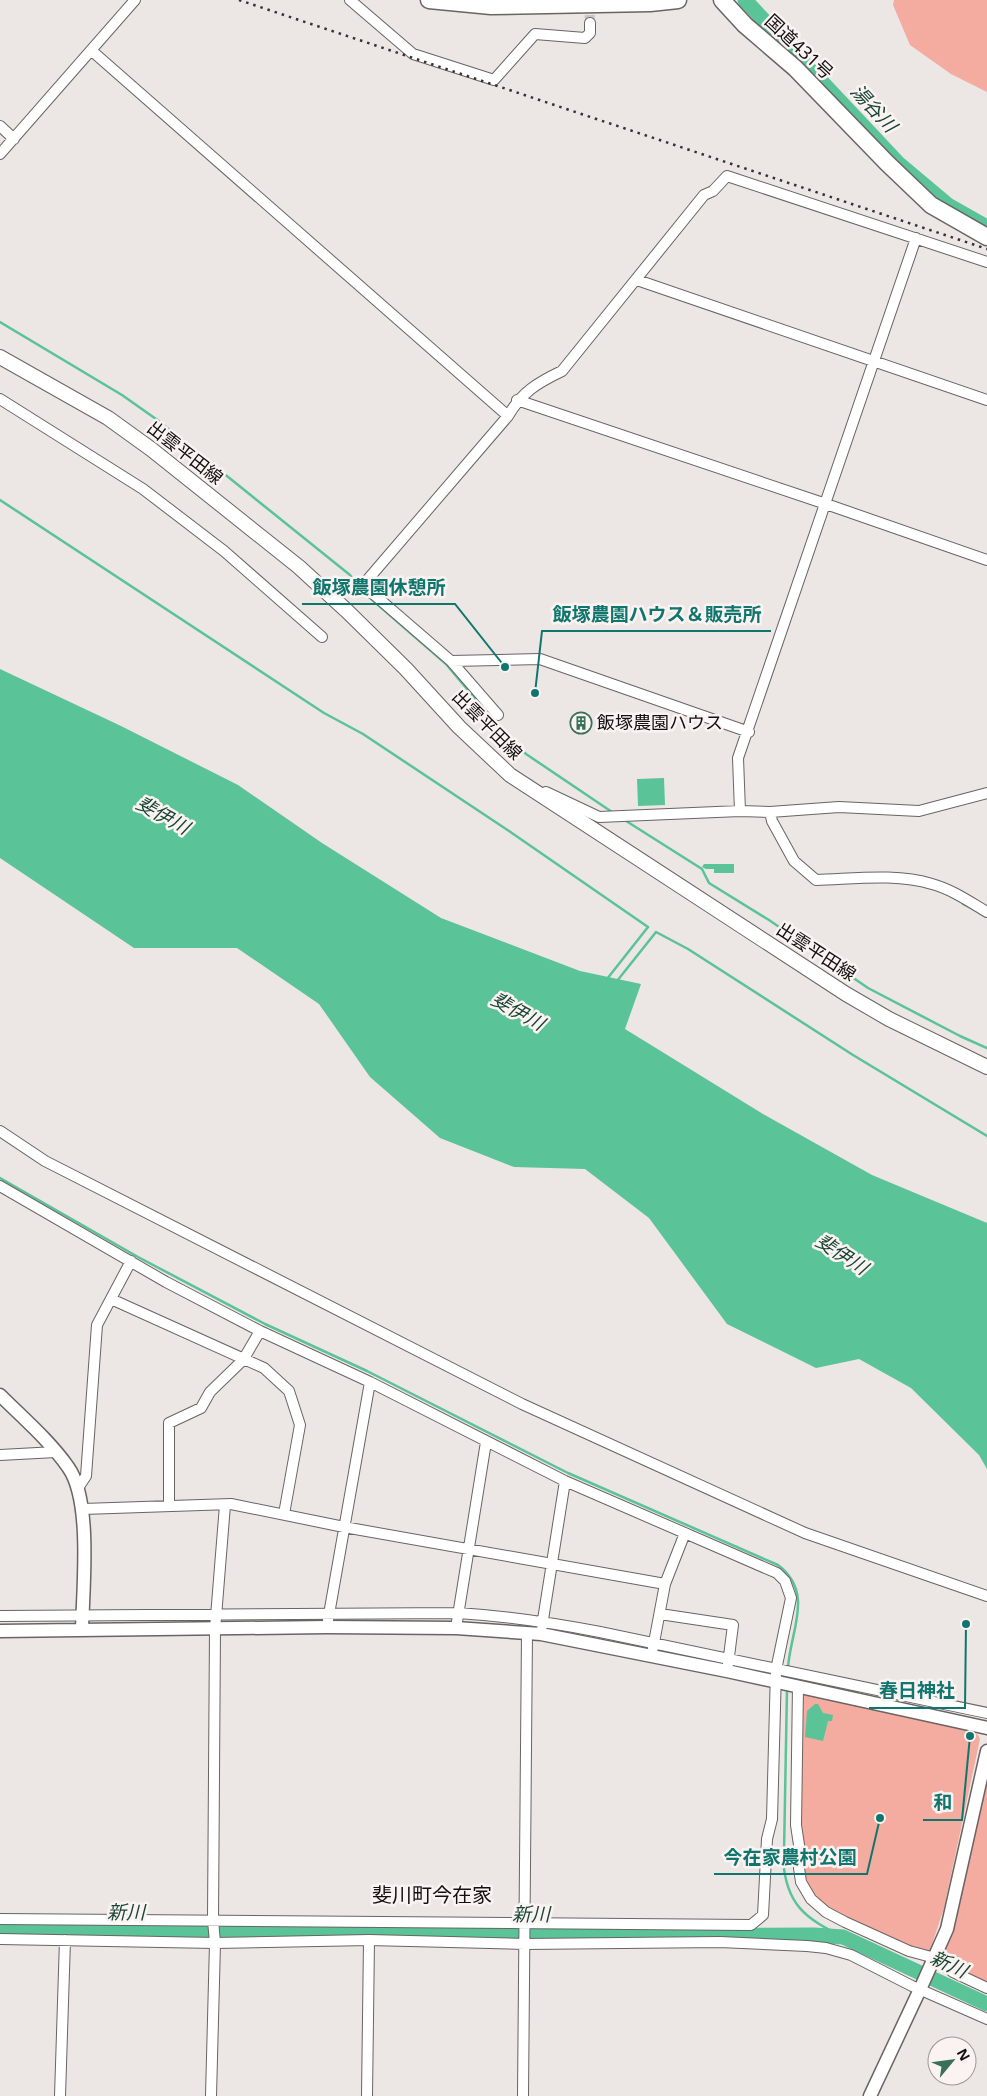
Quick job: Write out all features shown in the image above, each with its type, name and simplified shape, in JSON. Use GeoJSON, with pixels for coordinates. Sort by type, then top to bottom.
{"type":"FeatureCollection","features":[{"type":"Feature","properties":{"kind":"highway"},"geometry":{"type":"LineString","coordinates":[[430,0],[467,5],[522,6],[650,3],[678,0]]}},
{"type":"Feature","properties":{"kind":"highway","name":"国道431号"},"geometry":{"type":"LineString","coordinates":[[722,0],[745,24],[795,68],[887,163],[931,205],[987,237]]}},
{"type":"Feature","properties":{"kind":"main road","name":"出雲平田線"},"geometry":{"type":"LineString","coordinates":[[0,357],[108,418],[182,473],[300,567],[406,669],[460,727],[510,775],[846,994],[889,1019],[987,1067]]}},
{"type":"Feature","properties":{"kind":"street"},"geometry":{"type":"LineString","coordinates":[[0,154],[135,0]]}},
{"type":"Feature","properties":{"kind":"street"},"geometry":{"type":"LineString","coordinates":[[350,0],[413,54],[494,80],[535,34],[585,38],[590,33],[590,23]]}},
{"type":"Feature","properties":{"kind":"street"},"geometry":{"type":"LineString","coordinates":[[92,51],[508,416]]}},
{"type":"Feature","properties":{"kind":"street"},"geometry":{"type":"LineString","coordinates":[[0,126],[14,139]]}},
{"type":"Feature","properties":{"kind":"street"},"geometry":{"type":"LineString","coordinates":[[498,715],[450,661],[363,585],[508,416],[518,400],[538,382],[562,371],[704,195],[713,191],[727,176],[987,262]]}},
{"type":"Feature","properties":{"kind":"street"},"geometry":{"type":"LineString","coordinates":[[740,811],[738,758],[749,732],[916,238]]}},
{"type":"Feature","properties":{"kind":"street"},"geometry":{"type":"LineString","coordinates":[[637,280],[987,400]]}},
{"type":"Feature","properties":{"kind":"street"},"geometry":{"type":"LineString","coordinates":[[0,399],[143,489],[224,551],[322,637]]}},
{"type":"Feature","properties":{"kind":"street"},"geometry":{"type":"LineString","coordinates":[[518,400],[987,560]]}},
{"type":"Feature","properties":{"kind":"street"},"geometry":{"type":"LineString","coordinates":[[450,661],[540,659],[749,732]]}},
{"type":"Feature","properties":{"kind":"street"},"geometry":{"type":"LineString","coordinates":[[510,775],[521,777],[554,796],[598,817],[740,811],[770,812],[839,807],[919,811],[987,793]]}},
{"type":"Feature","properties":{"kind":"street"},"geometry":{"type":"LineString","coordinates":[[770,812],[772,821],[794,861],[816,880],[899,878],[932,884],[964,898],[987,912]]}},
{"type":"Feature","properties":{"kind":"street"},"geometry":{"type":"LineString","coordinates":[[0,1131],[45,1161],[522,1404],[805,1533],[987,1596]]}},
{"type":"Feature","properties":{"kind":"street"},"geometry":{"type":"LineString","coordinates":[[0,1186],[131,1261],[260,1331],[370,1382],[565,1481],[777,1573],[785,1581],[791,1598],[776,1676],[772,1819],[767,1839],[769,1854],[763,1915],[751,1925],[525,1926],[0,1919]]}},
{"type":"Feature","properties":{"kind":"street"},"geometry":{"type":"LineString","coordinates":[[78,1488],[86,1476],[98,1325],[131,1261]]}},
{"type":"Feature","properties":{"kind":"street"},"geometry":{"type":"LineString","coordinates":[[111,1299],[264,1368],[289,1391],[300,1425],[284,1514]]}},
{"type":"Feature","properties":{"kind":"street"},"geometry":{"type":"LineString","coordinates":[[170,1506],[169,1423],[201,1408],[210,1392],[243,1360],[260,1331]]}},
{"type":"Feature","properties":{"kind":"street"},"geometry":{"type":"LineString","coordinates":[[328,1621],[370,1382]]}},
{"type":"Feature","properties":{"kind":"street"},"geometry":{"type":"LineString","coordinates":[[0,1395],[56,1452],[69,1468],[78,1488],[83,1509],[82,1629]]}},
{"type":"Feature","properties":{"kind":"street"},"geometry":{"type":"LineString","coordinates":[[456,1628],[486,1442]]}},
{"type":"Feature","properties":{"kind":"street"},"geometry":{"type":"LineString","coordinates":[[0,1455],[56,1452]]}},
{"type":"Feature","properties":{"kind":"street"},"geometry":{"type":"LineString","coordinates":[[540,1634],[565,1481]]}},
{"type":"Feature","properties":{"kind":"street"},"geometry":{"type":"LineString","coordinates":[[83,1509],[231,1504],[344,1527],[665,1584]]}},
{"type":"Feature","properties":{"kind":"street"},"geometry":{"type":"LineString","coordinates":[[211,2096],[215,1943],[213,1923],[215,1629],[225,1505]]}},
{"type":"Feature","properties":{"kind":"street"},"geometry":{"type":"LineString","coordinates":[[652,1657],[665,1584],[685,1533]]}},
{"type":"Feature","properties":{"kind":"street"},"geometry":{"type":"LineString","coordinates":[[0,1631],[215,1629],[458,1612],[543,1621],[654,1643],[728,1665],[859,1694],[987,1728]]}},
{"type":"Feature","properties":{"kind":"street"},"geometry":{"type":"LineString","coordinates":[[0,1616],[216,1614],[456,1628],[540,1634],[652,1657],[728,1665]]}},
{"type":"Feature","properties":{"kind":"street"},"geometry":{"type":"LineString","coordinates":[[660,1614],[733,1625],[728,1665]]}},
{"type":"Feature","properties":{"kind":"street"},"geometry":{"type":"LineString","coordinates":[[523,2096],[527,1633]]}},
{"type":"Feature","properties":{"kind":"street"},"geometry":{"type":"LineString","coordinates":[[776,1676],[798,1686],[947,1704],[987,1713]]}},
{"type":"Feature","properties":{"kind":"street"},"geometry":{"type":"LineString","coordinates":[[798,1686],[796,1825],[801,1882],[811,1899],[826,1912],[987,1988]]}},
{"type":"Feature","properties":{"kind":"street"},"geometry":{"type":"LineString","coordinates":[[944,1718],[947,1704]]}},
{"type":"Feature","properties":{"kind":"street"},"geometry":{"type":"LineString","coordinates":[[870,2096],[947,1929],[987,1751]]}},
{"type":"Feature","properties":{"kind":"street"},"geometry":{"type":"LineString","coordinates":[[769,1854],[798,1856]]}},
{"type":"Feature","properties":{"kind":"street"},"geometry":{"type":"LineString","coordinates":[[0,1939],[215,1943],[369,1940],[525,1944],[720,1942],[807,1946],[826,1948],[852,1955],[987,2019]]}},
{"type":"Feature","properties":{"kind":"street"},"geometry":{"type":"LineString","coordinates":[[60,2096],[65,1940]]}},
{"type":"Feature","properties":{"kind":"street"},"geometry":{"type":"LineString","coordinates":[[367,2096],[369,1940]]}},
{"type":"Feature","properties":{"kind":"shaded area"},"geometry":{"type":"Polygon","coordinates":[[[894,0],[987,0],[987,92],[951,74],[910,45],[893,5],[894,0]]]}},
{"type":"Feature","properties":{"kind":"shaded area"},"geometry":{"type":"Polygon","coordinates":[[[805,1693],[962,1727],[978,1735],[980,1739],[944,1908],[930,1950],[924,1952],[834,1913],[821,1904],[805,1882],[798,1812],[801,1697],[805,1693]]]}},
{"type":"Feature","properties":{"kind":"shaded area"},"geometry":{"type":"Polygon","coordinates":[[[987,1777],[987,1984],[944,1961],[941,1955],[987,1777]]]}},
{"type":"Feature","properties":{"kind":"water","name":"斐伊川"},"geometry":{"type":"Polygon","coordinates":[[[0,669],[121,726],[238,785],[322,843],[441,918],[580,971],[641,984],[625,1029],[763,1114],[872,1175],[987,1223],[987,1469],[979,1455],[911,1388],[859,1359],[816,1368],[727,1324],[649,1218],[585,1169],[514,1167],[440,1138],[370,1077],[319,1004],[237,948],[134,948],[0,858],[0,669]]]}},
{"type":"Feature","properties":{"kind":"water"},"geometry":{"type":"Polygon","coordinates":[[[664,778],[665,805],[638,806],[637,779],[664,778]]]}},
{"type":"Feature","properties":{"kind":"water"},"geometry":{"type":"Polygon","coordinates":[[[704,864],[734,864],[734,873],[714,873],[714,869],[702,867],[704,864]]]}},
{"type":"Feature","properties":{"kind":"water"},"geometry":{"type":"Polygon","coordinates":[[[815,1704],[818,1704],[823,1713],[833,1715],[832,1721],[828,1721],[823,1741],[805,1737],[807,1711],[815,1704]]]}},
{"type":"Feature","properties":{"kind":"waterway","name":"湯谷川"},"geometry":{"type":"LineString","coordinates":[[745,0],[898,163],[948,205],[987,227]]}},
{"type":"Feature","properties":{"kind":"waterway"},"geometry":{"type":"LineString","coordinates":[[0,322],[122,395],[156,419],[350,575],[362,591],[446,664],[503,732],[526,754],[612,812]]}},
{"type":"Feature","properties":{"kind":"waterway"},"geometry":{"type":"LineString","coordinates":[[0,500],[324,713],[363,734],[509,831],[648,927],[607,979]]}},
{"type":"Feature","properties":{"kind":"waterway"},"geometry":{"type":"LineString","coordinates":[[623,819],[702,869],[709,883],[769,920],[868,988],[987,1048]]}},
{"type":"Feature","properties":{"kind":"waterway"},"geometry":{"type":"LineString","coordinates":[[963,904],[975,910]]}},
{"type":"Feature","properties":{"kind":"waterway"},"geometry":{"type":"LineString","coordinates":[[617,981],[656,932],[688,949],[853,1055],[987,1136]]}},
{"type":"Feature","properties":{"kind":"waterway"},"geometry":{"type":"LineString","coordinates":[[0,1178],[138,1257],[265,1324],[367,1371],[568,1473],[778,1565],[789,1576],[798,1600],[798,1613],[788,1668]]}},
{"type":"Feature","properties":{"kind":"waterway"},"geometry":{"type":"LineString","coordinates":[[289,1619],[326,1619]]}},
{"type":"Feature","properties":{"kind":"waterway"},"geometry":{"type":"LineString","coordinates":[[734,1665],[773,1675]]}},
{"type":"Feature","properties":{"kind":"waterway"},"geometry":{"type":"LineString","coordinates":[[793,1679],[856,1691]]}},
{"type":"Feature","properties":{"kind":"waterway"},"geometry":{"type":"LineString","coordinates":[[784,1853],[787,1689]]}},
{"type":"Feature","properties":{"kind":"waterway"},"geometry":{"type":"LineString","coordinates":[[783,1859],[788,1888],[793,1899],[808,1916],[843,1937]]}},
{"type":"Feature","properties":{"kind":"waterway","name":"新川"},"geometry":{"type":"LineString","coordinates":[[0,1931],[527,1936],[814,1935],[843,1937],[987,2004]]}},
{"type":"Feature","properties":{"kind":"tunnel"},"geometry":{"type":"LineString","coordinates":[[589,0],[590,23]]}},
{"type":"Feature","properties":{"kind":"railway"},"geometry":{"type":"LineString","coordinates":[[239,0],[987,249]]}},
{"type":"Feature","properties":{"kind":"place","name":"飯塚農園休憩所"},"geometry":{"type":"Point","coordinates":[505,667]}},
{"type":"Feature","properties":{"kind":"place","name":"飯塚農園ハウス＆販売所"},"geometry":{"type":"Point","coordinates":[535,693]}},
{"type":"Feature","properties":{"kind":"place","name":"飯塚農園ハウス"},"geometry":{"type":"Point","coordinates":[581,723]}},
{"type":"Feature","properties":{"kind":"place","name":"春日神社"},"geometry":{"type":"Point","coordinates":[966,1624]}},
{"type":"Feature","properties":{"kind":"place","name":"和"},"geometry":{"type":"Point","coordinates":[970,1736]}},
{"type":"Feature","properties":{"kind":"place","name":"今在家農村公園"},"geometry":{"type":"Point","coordinates":[880,1818]}},
{"type":"Feature","properties":{"kind":"district","name":"斐川町今在家"},"geometry":{"type":"Point","coordinates":[432,1895]}}]}
